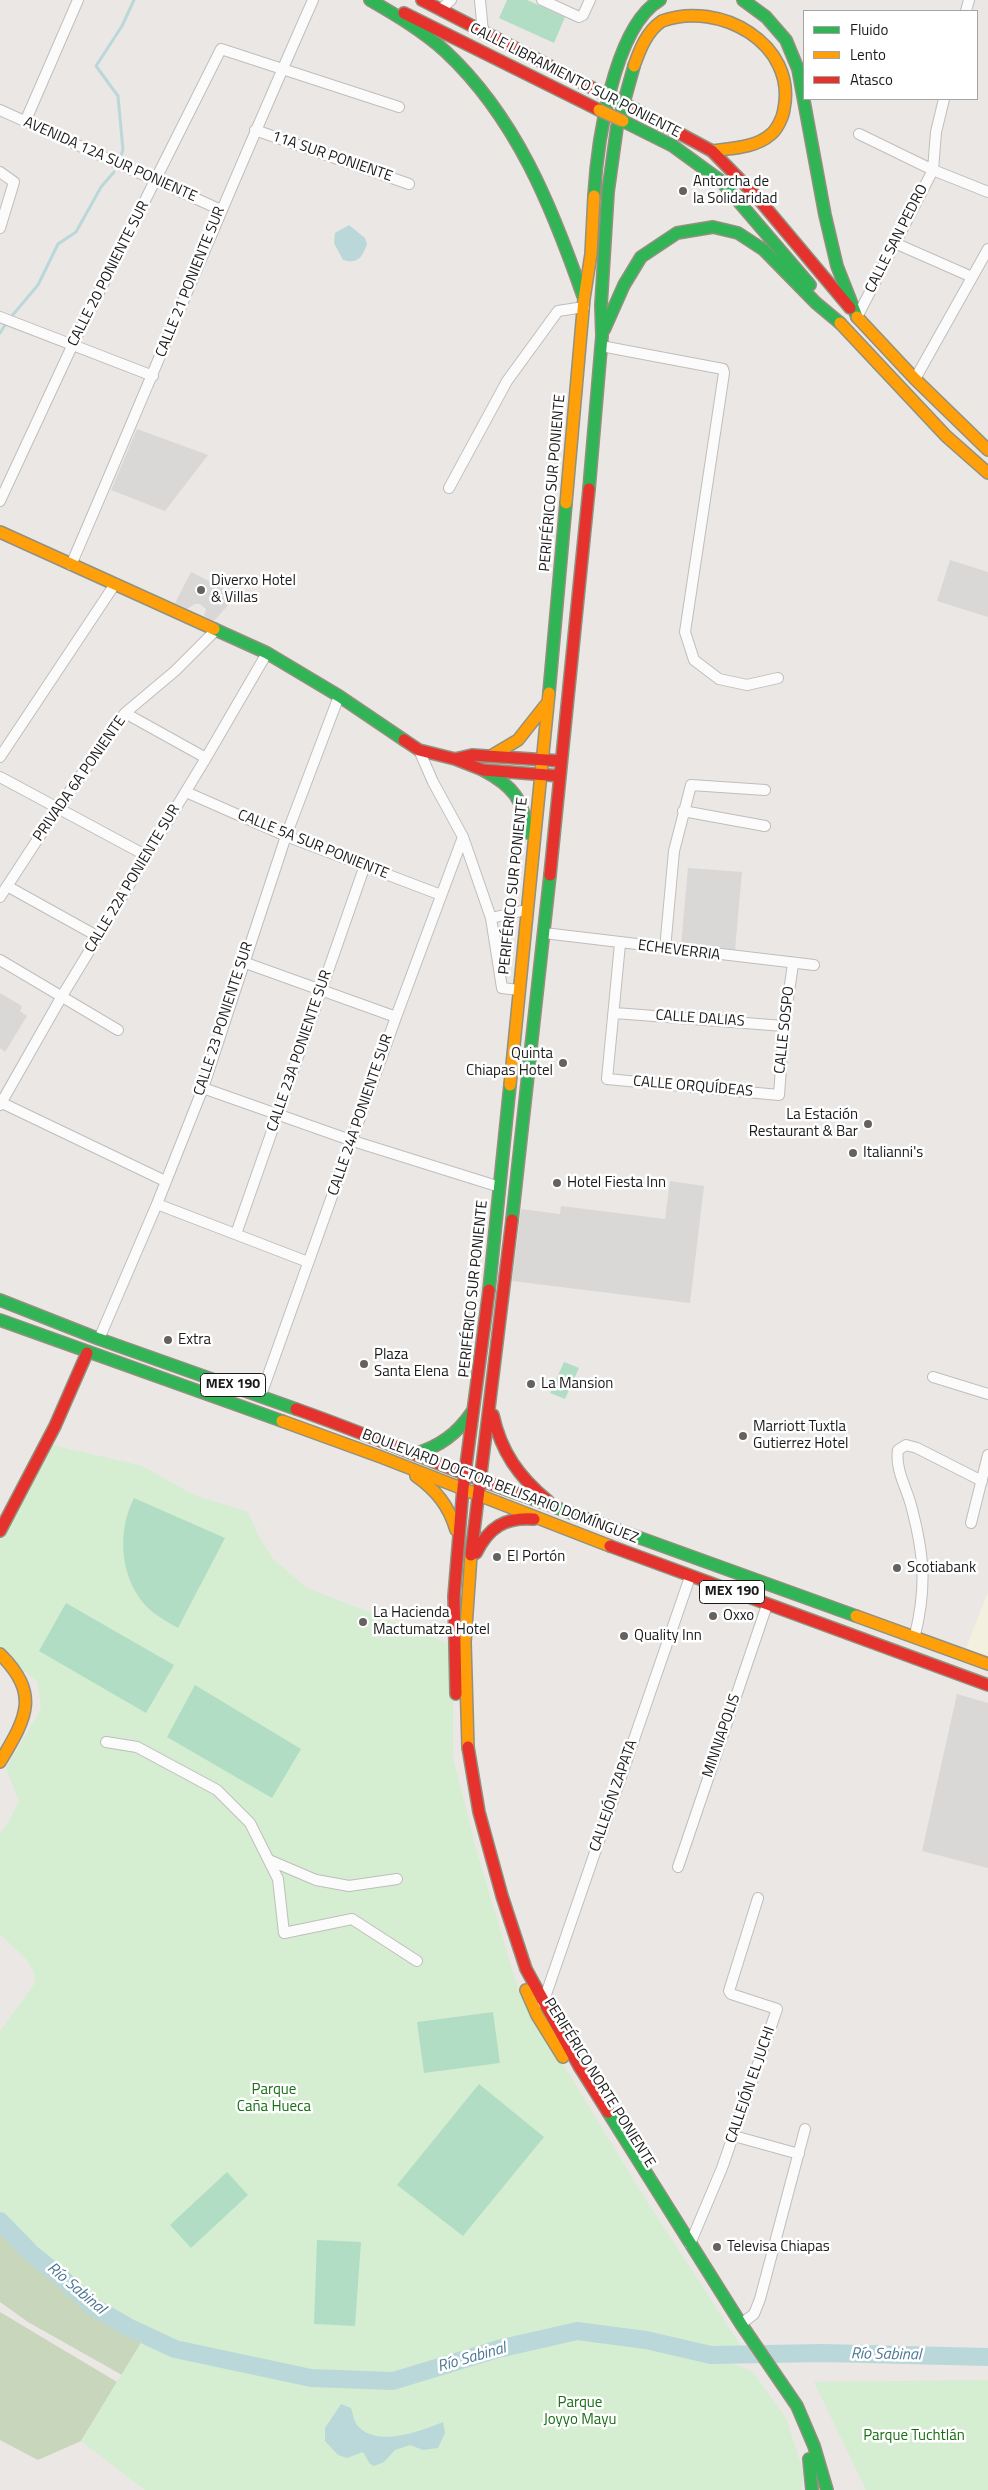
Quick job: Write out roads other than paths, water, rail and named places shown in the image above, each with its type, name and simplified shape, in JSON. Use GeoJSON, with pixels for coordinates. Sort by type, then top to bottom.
{"type":"FeatureCollection","features":[{"type":"Feature","properties":{"kind":"main road"},"geometry":{"type":"LineString","coordinates":[[370,0],[402,20],[443,50],[477,84],[512,131],[540,181],[584,303]]}},
{"type":"Feature","properties":{"kind":"main road","name":"CALLE LIBRAMIENTO SUR PONIENTE"},"geometry":{"type":"LineString","coordinates":[[378,0],[673,146],[721,181],[796,268],[840,323]]}},
{"type":"Feature","properties":{"kind":"main road","name":"CALLE LIBRAMIENTO SUR PONIENTE"},"geometry":{"type":"LineString","coordinates":[[422,0],[628,105],[712,151],[756,196],[859,312],[915,379],[988,450]]}},
{"type":"Feature","properties":{"kind":"main road","name":"PERIFÉRICO SUR PONIENTE"},"geometry":{"type":"LineString","coordinates":[[465,1475],[498,1213],[531,857],[548,701],[584,303],[591,254],[597,152],[614,78],[631,30],[652,4],[660,0]]}},
{"type":"Feature","properties":{"kind":"main road"},"geometry":{"type":"LineString","coordinates":[[743,0],[766,17],[786,40],[798,69],[803,96]]}},
{"type":"Feature","properties":{"kind":"main road"},"geometry":{"type":"LineString","coordinates":[[602,341],[601,305],[608,192],[616,127],[644,40],[661,21],[685,9],[713,7],[746,21],[769,42],[782,70],[787,95],[783,116],[771,135],[749,146],[712,151]]}},
{"type":"Feature","properties":{"kind":"main road"},"geometry":{"type":"LineString","coordinates":[[804,100],[825,215],[837,266],[859,312]]}},
{"type":"Feature","properties":{"kind":"main road"},"geometry":{"type":"LineString","coordinates":[[602,341],[624,285],[641,257],[677,233],[713,227],[738,232],[764,250],[816,303],[840,323],[946,436],[988,473]]}},
{"type":"Feature","properties":{"kind":"main road","name":"PERIFÉRICO SUR PONIENTE"},"geometry":{"type":"LineString","coordinates":[[480,1480],[544,933],[602,341]]}},
{"type":"Feature","properties":{"kind":"main road"},"geometry":{"type":"LineString","coordinates":[[0,532],[267,653],[339,696],[419,750],[455,759],[503,780],[518,794],[526,814],[531,857]]}},
{"type":"Feature","properties":{"kind":"main road"},"geometry":{"type":"LineString","coordinates":[[491,756],[518,740],[548,701]]}},
{"type":"Feature","properties":{"kind":"main road"},"geometry":{"type":"LineString","coordinates":[[455,759],[472,756],[491,756],[561,761]]}},
{"type":"Feature","properties":{"kind":"main road"},"geometry":{"type":"LineString","coordinates":[[483,770],[560,776]]}},
{"type":"Feature","properties":{"kind":"main road"},"geometry":{"type":"LineString","coordinates":[[503,1162],[518,1163]]}},
{"type":"Feature","properties":{"kind":"main road"},"geometry":{"type":"LineString","coordinates":[[498,1213],[503,1222],[511,1227]]}},
{"type":"Feature","properties":{"kind":"main road","name":"BOULEVARD DOCTOR BELISARIO DOMÍNGUEZ"},"geometry":{"type":"LineString","coordinates":[[0,1300],[99,1339],[261,1395],[465,1475],[747,1578],[915,1636],[988,1664]]}},
{"type":"Feature","properties":{"kind":"main road","name":"BOULEVARD DOCTOR BELISARIO DOMÍNGUEZ"},"geometry":{"type":"LineString","coordinates":[[0,1320],[396,1463],[548,1520],[690,1577],[988,1685]]}},
{"type":"Feature","properties":{"kind":"main road"},"geometry":{"type":"LineString","coordinates":[[0,1531],[55,1426],[87,1353]]}},
{"type":"Feature","properties":{"kind":"main road"},"geometry":{"type":"LineString","coordinates":[[490,1400],[496,1429],[506,1455],[526,1483],[557,1508]]}},
{"type":"Feature","properties":{"kind":"main road"},"geometry":{"type":"LineString","coordinates":[[415,1454],[436,1447],[454,1436],[475,1407]]}},
{"type":"Feature","properties":{"kind":"main road"},"geometry":{"type":"LineString","coordinates":[[396,1463],[430,1485],[443,1498],[452,1513],[458,1548]]}},
{"type":"Feature","properties":{"kind":"main road","name":"PERIFÉRICO NORTE PONIENTE"},"geometry":{"type":"LineString","coordinates":[[465,1475],[454,1596],[460,1757],[493,1890],[521,1979],[537,2015],[750,2344],[796,2406],[814,2446],[827,2490]]}},
{"type":"Feature","properties":{"kind":"main road","name":"PERIFÉRICO NORTE PONIENTE"},"geometry":{"type":"LineString","coordinates":[[480,1480],[470,1566],[465,1642],[469,1756],[479,1812],[502,1896],[526,1969],[543,2003],[579,2066],[741,2324],[750,2344]]}},
{"type":"Feature","properties":{"kind":"main road"},"geometry":{"type":"LineString","coordinates":[[470,1566],[482,1538],[488,1530],[498,1523],[528,1518],[548,1520]]}},
{"type":"Feature","properties":{"kind":"main road"},"geometry":{"type":"LineString","coordinates":[[0,1654],[16,1668],[27,1690],[24,1713],[0,1762]]}},
{"type":"Feature","properties":{"kind":"main road","name":"PERIFÉRICO NORTE PONIENTE"},"geometry":{"type":"LineString","coordinates":[[763,2362],[790,2409],[805,2444],[811,2466],[812,2490]]}},
{"type":"Feature","properties":{"kind":"street"},"geometry":{"type":"LineString","coordinates":[[25,122],[78,0]]}},
{"type":"Feature","properties":{"kind":"street","name":"CALLE 21 PONIENTE SUR"},"geometry":{"type":"LineString","coordinates":[[71,565],[153,376],[255,130],[313,0]]}},
{"type":"Feature","properties":{"kind":"street"},"geometry":{"type":"LineString","coordinates":[[440,10],[451,0]]}},
{"type":"Feature","properties":{"kind":"street"},"geometry":{"type":"LineString","coordinates":[[480,0],[484,32]]}},
{"type":"Feature","properties":{"kind":"street"},"geometry":{"type":"LineString","coordinates":[[542,0],[579,17],[583,15],[590,0]]}},
{"type":"Feature","properties":{"kind":"street","name":"CALLE 20 PONIENTE SUR"},"geometry":{"type":"LineString","coordinates":[[0,501],[73,344],[156,182],[221,49],[283,68]]}},
{"type":"Feature","properties":{"kind":"street"},"geometry":{"type":"LineString","coordinates":[[283,68],[399,107]]}},
{"type":"Feature","properties":{"kind":"street"},"geometry":{"type":"LineString","coordinates":[[933,170],[936,132],[944,100]]}},
{"type":"Feature","properties":{"kind":"street","name":"AVENIDA 12A SUR PONIENTE"},"geometry":{"type":"LineString","coordinates":[[0,110],[221,210]]}},
{"type":"Feature","properties":{"kind":"street","name":"11A SUR PONIENTE"},"geometry":{"type":"LineString","coordinates":[[255,130],[409,184]]}},
{"type":"Feature","properties":{"kind":"street"},"geometry":{"type":"LineString","coordinates":[[859,134],[933,170],[988,192]]}},
{"type":"Feature","properties":{"kind":"street","name":"CALLE SAN PEDRO"},"geometry":{"type":"LineString","coordinates":[[859,312],[897,244],[933,170]]}},
{"type":"Feature","properties":{"kind":"street"},"geometry":{"type":"LineString","coordinates":[[0,172],[14,182],[0,228]]}},
{"type":"Feature","properties":{"kind":"street"},"geometry":{"type":"LineString","coordinates":[[897,244],[972,277]]}},
{"type":"Feature","properties":{"kind":"street"},"geometry":{"type":"LineString","coordinates":[[915,379],[988,249]]}},
{"type":"Feature","properties":{"kind":"street"},"geometry":{"type":"LineString","coordinates":[[449,488],[507,381],[558,311],[584,303]]}},
{"type":"Feature","properties":{"kind":"street"},"geometry":{"type":"LineString","coordinates":[[0,317],[153,376]]}},
{"type":"Feature","properties":{"kind":"street"},"geometry":{"type":"LineString","coordinates":[[602,341],[723,369],[724,374],[685,632],[694,660],[719,679],[747,685],[778,678]]}},
{"type":"Feature","properties":{"kind":"street"},"geometry":{"type":"LineString","coordinates":[[0,758],[115,584]]}},
{"type":"Feature","properties":{"kind":"street","name":"PRIVADA 6A PONIENTE"},"geometry":{"type":"LineString","coordinates":[[0,897],[58,808],[125,713],[175,671],[215,631]]}},
{"type":"Feature","properties":{"kind":"street","name":"CALLE 22A PONIENTE SUR"},"geometry":{"type":"LineString","coordinates":[[0,1103],[267,653]]}},
{"type":"Feature","properties":{"kind":"street","name":"CALLE 23 PONIENTE SUR"},"geometry":{"type":"LineString","coordinates":[[99,1339],[157,1204],[203,1088],[286,836],[339,696]]}},
{"type":"Feature","properties":{"kind":"street"},"geometry":{"type":"LineString","coordinates":[[125,713],[206,758]]}},
{"type":"Feature","properties":{"kind":"street"},"geometry":{"type":"LineString","coordinates":[[419,750],[432,782],[463,837],[491,918],[502,988],[519,990]]}},
{"type":"Feature","properties":{"kind":"street"},"geometry":{"type":"LineString","coordinates":[[0,777],[147,856]]}},
{"type":"Feature","properties":{"kind":"street"},"geometry":{"type":"LineString","coordinates":[[666,949],[674,851],[691,785],[765,790]]}},
{"type":"Feature","properties":{"kind":"street","name":"CALLE 5A SUR PONIENTE"},"geometry":{"type":"LineString","coordinates":[[186,792],[364,868],[441,896]]}},
{"type":"Feature","properties":{"kind":"street"},"geometry":{"type":"LineString","coordinates":[[683,811],[765,826]]}},
{"type":"Feature","properties":{"kind":"street","name":"CALLE 24A PONIENTE SUR"},"geometry":{"type":"LineString","coordinates":[[261,1395],[396,1017],[463,837]]}},
{"type":"Feature","properties":{"kind":"street","name":"CALLE 23A PONIENTE SUR"},"geometry":{"type":"LineString","coordinates":[[236,1234],[364,868]]}},
{"type":"Feature","properties":{"kind":"street"},"geometry":{"type":"LineString","coordinates":[[7,886],[98,936]]}},
{"type":"Feature","properties":{"kind":"street"},"geometry":{"type":"LineString","coordinates":[[491,918],[526,910]]}},
{"type":"Feature","properties":{"kind":"street","name":"ECHEVERRIA"},"geometry":{"type":"LineString","coordinates":[[544,933],[620,944],[814,965]]}},
{"type":"Feature","properties":{"kind":"street"},"geometry":{"type":"LineString","coordinates":[[615,1013],[620,944]]}},
{"type":"Feature","properties":{"kind":"street"},"geometry":{"type":"LineString","coordinates":[[0,960],[118,1030]]}},
{"type":"Feature","properties":{"kind":"street"},"geometry":{"type":"LineString","coordinates":[[243,962],[396,1017]]}},
{"type":"Feature","properties":{"kind":"street","name":"CALLE SOSPO"},"geometry":{"type":"LineString","coordinates":[[779,1095],[784,1026],[793,964]]}},
{"type":"Feature","properties":{"kind":"street","name":"CALLE DALIAS"},"geometry":{"type":"LineString","coordinates":[[615,1013],[784,1026]]}},
{"type":"Feature","properties":{"kind":"street","name":"CALLE ORQUÍDEAS"},"geometry":{"type":"LineString","coordinates":[[615,1013],[607,1079],[779,1095]]}},
{"type":"Feature","properties":{"kind":"street"},"geometry":{"type":"LineString","coordinates":[[203,1088],[353,1141],[500,1187]]}},
{"type":"Feature","properties":{"kind":"street"},"geometry":{"type":"LineString","coordinates":[[0,1103],[165,1181]]}},
{"type":"Feature","properties":{"kind":"street"},"geometry":{"type":"LineString","coordinates":[[157,1204],[308,1262]]}},
{"type":"Feature","properties":{"kind":"street"},"geometry":{"type":"LineString","coordinates":[[933,1377],[988,1394]]}},
{"type":"Feature","properties":{"kind":"street"},"geometry":{"type":"LineString","coordinates":[[915,1636],[923,1600],[924,1574],[911,1504],[896,1460],[898,1450],[906,1445],[917,1448],[982,1481]]}},
{"type":"Feature","properties":{"kind":"street"},"geometry":{"type":"LineString","coordinates":[[971,1523],[988,1455]]}},
{"type":"Feature","properties":{"kind":"street","name":"CALLEJÓN ZAPATA"},"geometry":{"type":"LineString","coordinates":[[537,2015],[543,2003],[690,1577]]}},
{"type":"Feature","properties":{"kind":"street","name":"MINNIAPOLIS"},"geometry":{"type":"LineString","coordinates":[[678,1867],[767,1605]]}},
{"type":"Feature","properties":{"kind":"street"},"geometry":{"type":"LineString","coordinates":[[106,1742],[137,1747],[217,1790],[250,1823],[278,1879],[284,1933],[352,1919],[417,1961]]}},
{"type":"Feature","properties":{"kind":"street"},"geometry":{"type":"LineString","coordinates":[[269,1860],[316,1880],[349,1886],[397,1879]]}},
{"type":"Feature","properties":{"kind":"street","name":"CALLEJÓN EL JUCHI"},"geometry":{"type":"LineString","coordinates":[[690,2244],[734,2136],[777,2009],[731,1994],[729,1991],[758,1898]]}},
{"type":"Feature","properties":{"kind":"street"},"geometry":{"type":"LineString","coordinates":[[741,2324],[754,2314],[760,2299],[805,2129]]}},
{"type":"Feature","properties":{"kind":"street"},"geometry":{"type":"LineString","coordinates":[[734,2136],[799,2154]]}},
{"type":"Feature","properties":{"kind":"water"},"geometry":{"type":"Polygon","coordinates":[[[349,225],[365,238],[367,244],[359,259],[352,261],[343,260],[334,243],[335,233],[349,225]]]}},
{"type":"Feature","properties":{"kind":"water"},"geometry":{"type":"Polygon","coordinates":[[[341,2404],[351,2408],[358,2426],[366,2433],[376,2436],[399,2436],[423,2430],[443,2422],[445,2433],[438,2448],[423,2450],[410,2445],[395,2450],[384,2462],[374,2466],[370,2464],[363,2452],[347,2458],[338,2455],[325,2441],[325,2428],[341,2404]]]}},
{"type":"Feature","properties":{"kind":"waterway"},"geometry":{"type":"LineString","coordinates":[[120,158],[123,150],[118,96],[96,66],[122,26],[134,0]]}},
{"type":"Feature","properties":{"kind":"waterway"},"geometry":{"type":"LineString","coordinates":[[11,317],[38,285],[58,244],[76,232],[101,187],[114,172]]}},
{"type":"Feature","properties":{"kind":"waterway"},"geometry":{"type":"LineString","coordinates":[[0,333],[5,325]]}},
{"type":"Feature","properties":{"kind":"waterway","name":"Río Sabinal"},"geometry":{"type":"LineString","coordinates":[[0,2221],[32,2254],[92,2306],[130,2328],[175,2349],[311,2378],[393,2381],[498,2349],[577,2331],[646,2340],[711,2355],[823,2353],[988,2357]]}},
{"type":"Feature","properties":{"kind":"place","name":"Antorcha de la Solidaridad"},"geometry":{"type":"Point","coordinates":[683,191]}},
{"type":"Feature","properties":{"kind":"place","name":"Diverxo Hotel & Villas"},"geometry":{"type":"Point","coordinates":[201,590]}},
{"type":"Feature","properties":{"kind":"place","name":"Quinta Chiapas Hotel"},"geometry":{"type":"Point","coordinates":[563,1063]}},
{"type":"Feature","properties":{"kind":"place","name":"La Estación Restaurant & Bar"},"geometry":{"type":"Point","coordinates":[868,1124]}},
{"type":"Feature","properties":{"kind":"place","name":"Italianni's"},"geometry":{"type":"Point","coordinates":[853,1153]}},
{"type":"Feature","properties":{"kind":"place","name":"Hotel Fiesta Inn"},"geometry":{"type":"Point","coordinates":[557,1183]}},
{"type":"Feature","properties":{"kind":"place","name":"Extra"},"geometry":{"type":"Point","coordinates":[168,1340]}},
{"type":"Feature","properties":{"kind":"place","name":"Plaza Santa Elena"},"geometry":{"type":"Point","coordinates":[364,1364]}},
{"type":"Feature","properties":{"kind":"place","name":"La Mansion"},"geometry":{"type":"Point","coordinates":[531,1384]}},
{"type":"Feature","properties":{"kind":"place","name":"Marriott Tuxtla Gutierrez Hotel"},"geometry":{"type":"Point","coordinates":[743,1436]}},
{"type":"Feature","properties":{"kind":"place","name":"El Portón"},"geometry":{"type":"Point","coordinates":[497,1557]}},
{"type":"Feature","properties":{"kind":"place","name":"Scotiabank"},"geometry":{"type":"Point","coordinates":[897,1568]}},
{"type":"Feature","properties":{"kind":"place","name":"Oxxo"},"geometry":{"type":"Point","coordinates":[713,1616]}},
{"type":"Feature","properties":{"kind":"place","name":"La Hacienda Mactumatza Hotel"},"geometry":{"type":"Point","coordinates":[363,1622]}},
{"type":"Feature","properties":{"kind":"place","name":"Quality Inn"},"geometry":{"type":"Point","coordinates":[624,1636]}},
{"type":"Feature","properties":{"kind":"place","name":"Televisa Chiapas"},"geometry":{"type":"Point","coordinates":[717,2247]}},
{"type":"Feature","properties":{"kind":"park label","name":"Parque Caña Hueca"},"geometry":{"type":"Point","coordinates":[274,2098]}},
{"type":"Feature","properties":{"kind":"park label","name":"Parque Joyyo Mayu"},"geometry":{"type":"Point","coordinates":[580,2412]}},
{"type":"Feature","properties":{"kind":"park label","name":"Parque Tuchtlán"},"geometry":{"type":"Point","coordinates":[914,2436]}}]}
